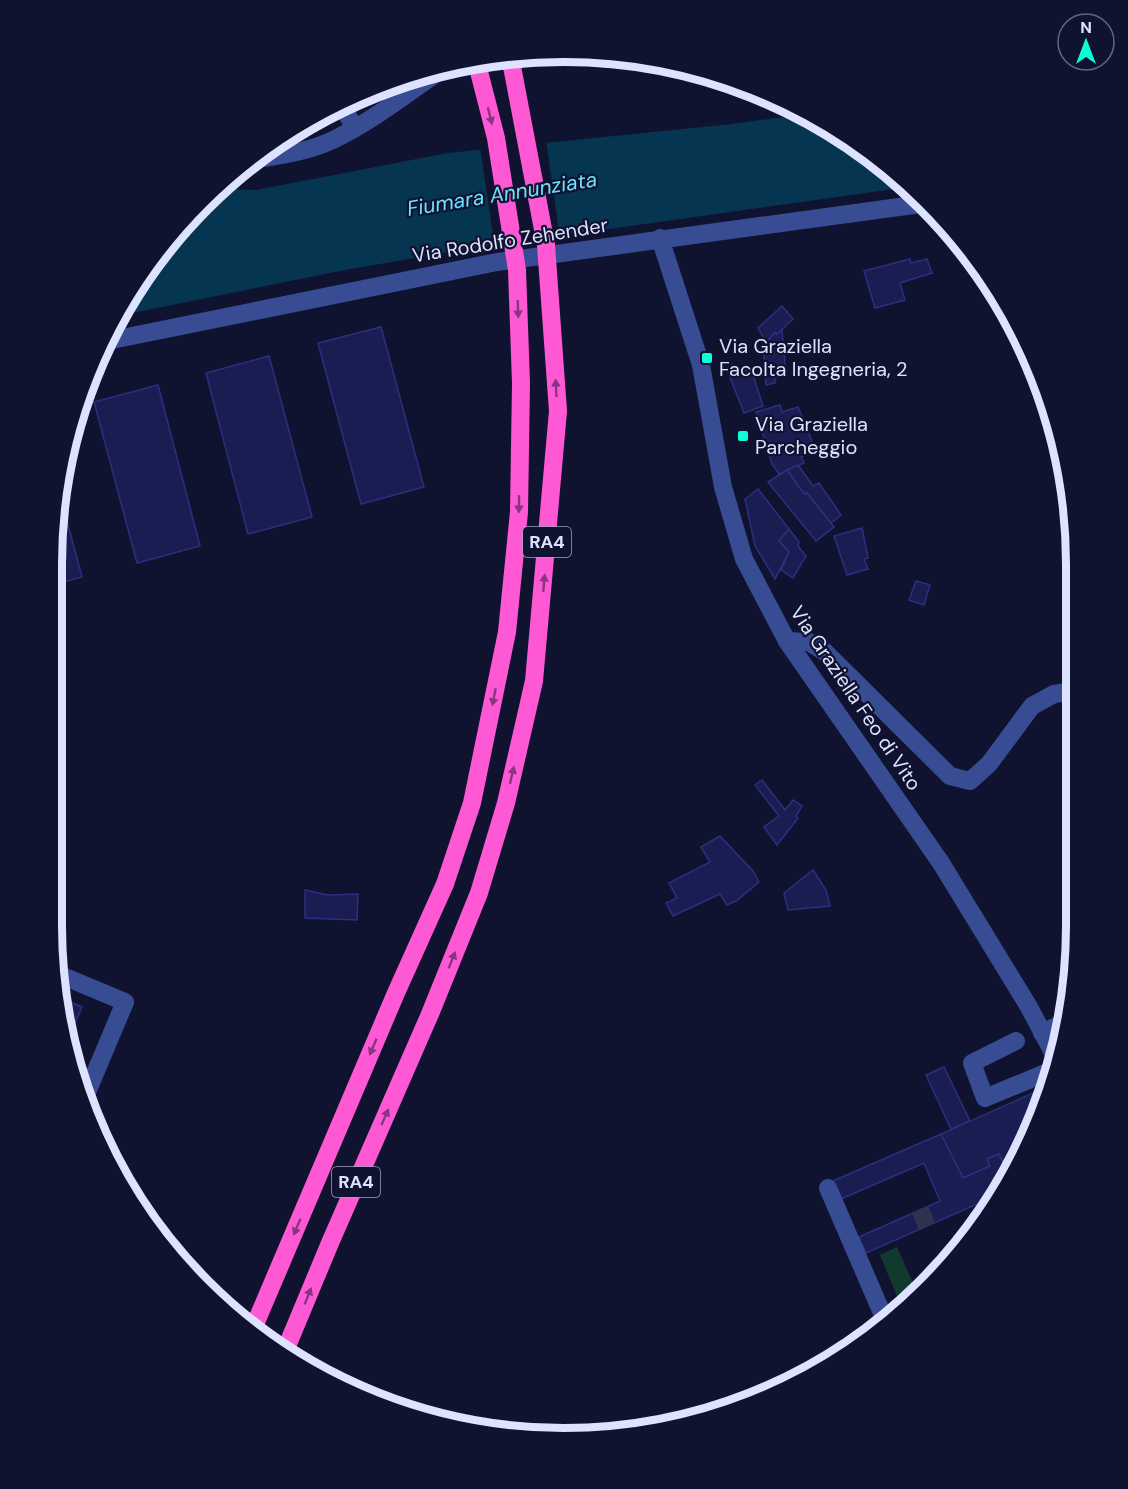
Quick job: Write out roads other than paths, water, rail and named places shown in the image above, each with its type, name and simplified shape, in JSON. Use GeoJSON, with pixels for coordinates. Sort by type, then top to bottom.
{"type":"FeatureCollection","features":[{"type":"Feature","properties":{"kind":"highway","name":"RA4"},"geometry":{"type":"LineString","coordinates":[[288,1345],[430,1014],[478,893],[506,803],[534,681],[558,411],[546,245],[512,65]]}},
{"type":"Feature","properties":{"kind":"highway","name":"RA4"},"geometry":{"type":"LineString","coordinates":[[256,1322],[396,993],[445,884],[472,803],[507,632],[519,512],[521,383],[517,270],[496,138],[478,69]]}},
{"type":"Feature","properties":{"kind":"street"},"geometry":{"type":"LineString","coordinates":[[274,154],[332,141],[423,82]]}},
{"type":"Feature","properties":{"kind":"street"},"geometry":{"type":"LineString","coordinates":[[345,112],[355,128]]}},
{"type":"Feature","properties":{"kind":"street","name":"Via Rodolfo Zehender"},"geometry":{"type":"LineString","coordinates":[[114,339],[468,267],[660,238],[915,205]]}},
{"type":"Feature","properties":{"kind":"street","name":"Via Graziella Feo di Vito"},"geometry":{"type":"LineString","coordinates":[[660,238],[701,365],[723,487],[744,559],[788,641],[941,863],[1018,987],[1051,1049]]}},
{"type":"Feature","properties":{"kind":"street"},"geometry":{"type":"LineString","coordinates":[[788,641],[809,642],[825,652],[950,777],[970,781],[989,764],[1032,706],[1054,694],[1066,692]]}},
{"type":"Feature","properties":{"kind":"street"},"geometry":{"type":"LineString","coordinates":[[65,977],[124,1002],[89,1088]]}},
{"type":"Feature","properties":{"kind":"street"},"geometry":{"type":"LineString","coordinates":[[1042,1033],[1056,1026]]}},
{"type":"Feature","properties":{"kind":"street"},"geometry":{"type":"LineString","coordinates":[[1016,1041],[972,1063],[985,1098],[1044,1074]]}},
{"type":"Feature","properties":{"kind":"street"},"geometry":{"type":"LineString","coordinates":[[828,1188],[882,1314]]}},
{"type":"Feature","properties":{"kind":"water","name":"Fiumara Annunziata"},"geometry":{"type":"Polygon","coordinates":[[[791,116],[843,146],[898,189],[467,249],[345,270],[129,314],[165,258],[186,233],[230,189],[256,190],[448,153],[791,116]]]}},
{"type":"Feature","properties":{"kind":"tunnel"},"geometry":{"type":"LineString","coordinates":[[920,1210],[927,1226]]}},
{"type":"Feature","properties":{"kind":"place","name":"Via Graziella Facolta Ingegneria, 2"},"geometry":{"type":"Point","coordinates":[707,358]}},
{"type":"Feature","properties":{"kind":"place","name":"Via Graziella Parcheggio"},"geometry":{"type":"Point","coordinates":[743,436]}}]}
